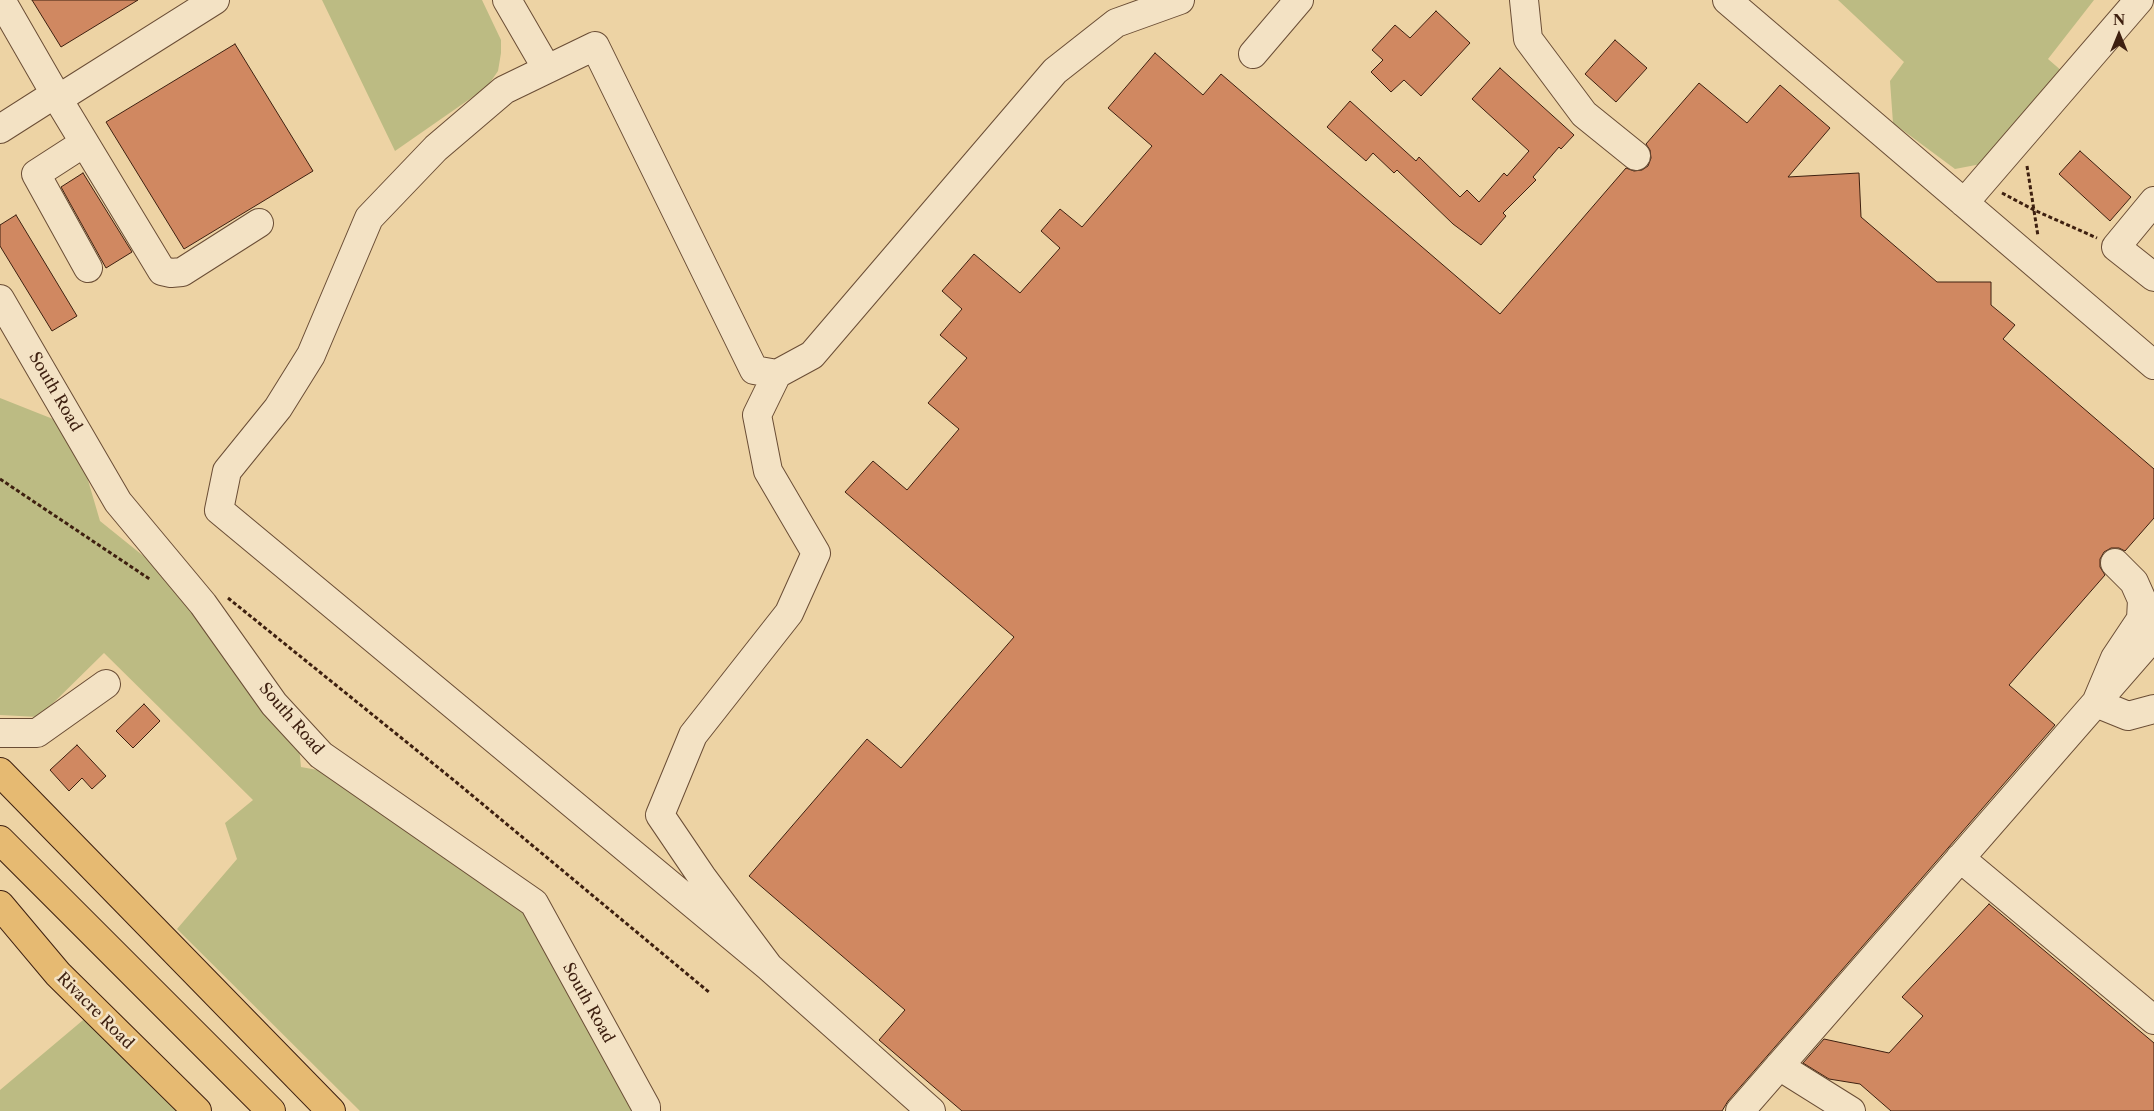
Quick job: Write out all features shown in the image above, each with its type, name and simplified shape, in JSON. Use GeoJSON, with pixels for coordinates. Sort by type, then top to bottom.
{"type":"FeatureCollection","features":[{"type":"Feature","properties":{"kind":"main road"},"geometry":{"type":"LineString","coordinates":[[0,772],[331,1111]]}},
{"type":"Feature","properties":{"kind":"main road"},"geometry":{"type":"LineString","coordinates":[[0,840],[271,1111]]}},
{"type":"Feature","properties":{"kind":"main road","name":"Rivacre Road"},"geometry":{"type":"LineString","coordinates":[[0,905],[58,974],[197,1111]]}},
{"type":"Feature","properties":{"kind":"street"},"geometry":{"type":"LineString","coordinates":[[1,0],[84,143],[162,271],[171,273],[182,272],[259,224]]}},
{"type":"Feature","properties":{"kind":"street"},"geometry":{"type":"LineString","coordinates":[[0,129],[57,97],[215,0]]}},
{"type":"Feature","properties":{"kind":"street"},"geometry":{"type":"LineString","coordinates":[[507,0],[547,69]]}},
{"type":"Feature","properties":{"kind":"street"},"geometry":{"type":"LineString","coordinates":[[769,967],[702,877],[660,815],[693,735],[789,613],[816,552],[768,471],[757,415],[777,374],[812,354],[1055,70],[1116,23],[1180,0]]}},
{"type":"Feature","properties":{"kind":"street"},"geometry":{"type":"LineString","coordinates":[[1253,54],[1299,0]]}},
{"type":"Feature","properties":{"kind":"street"},"geometry":{"type":"LineString","coordinates":[[1524,0],[1528,39],[1584,114],[1636,156]]}},
{"type":"Feature","properties":{"kind":"street"},"geometry":{"type":"LineString","coordinates":[[1727,0],[2154,366]]}},
{"type":"Feature","properties":{"kind":"street"},"geometry":{"type":"LineString","coordinates":[[1964,202],[2138,0]]}},
{"type":"Feature","properties":{"kind":"street"},"geometry":{"type":"LineString","coordinates":[[777,374],[754,370],[594,46],[504,90],[436,148],[370,218],[311,355],[278,408],[227,471],[220,510],[769,967],[931,1111]]}},
{"type":"Feature","properties":{"kind":"street"},"geometry":{"type":"LineString","coordinates":[[84,143],[36,174],[88,268]]}},
{"type":"Feature","properties":{"kind":"street"},"geometry":{"type":"LineString","coordinates":[[2154,202],[2116,247],[2154,277]]}},
{"type":"Feature","properties":{"kind":"street","name":"South Road"},"geometry":{"type":"LineString","coordinates":[[0,298],[118,502],[203,604],[274,704],[321,755],[534,903],[646,1107],[646,1111]]}},
{"type":"Feature","properties":{"kind":"street"},"geometry":{"type":"LineString","coordinates":[[2096,703],[2115,658],[2141,619],[2142,600],[2134,582],[2115,563]]}},
{"type":"Feature","properties":{"kind":"street"},"geometry":{"type":"LineString","coordinates":[[1740,1111],[2154,636]]}},
{"type":"Feature","properties":{"kind":"street"},"geometry":{"type":"LineString","coordinates":[[0,733],[37,733],[106,684]]}},
{"type":"Feature","properties":{"kind":"street"},"geometry":{"type":"LineString","coordinates":[[2096,703],[2128,716],[2154,709]]}},
{"type":"Feature","properties":{"kind":"street"},"geometry":{"type":"LineString","coordinates":[[1960,858],[2154,1020]]}},
{"type":"Feature","properties":{"kind":"street"},"geometry":{"type":"LineString","coordinates":[[1779,1066],[1851,1111]]}},
{"type":"Feature","properties":{"kind":"path"},"geometry":{"type":"LineString","coordinates":[[2022,136],[2040,247],[2030,259]]}},
{"type":"Feature","properties":{"kind":"path"},"geometry":{"type":"LineString","coordinates":[[1984,179],[1994,189],[2034,210],[2116,247]]}},
{"type":"Feature","properties":{"kind":"path"},"geometry":{"type":"LineString","coordinates":[[0,479],[159,585]]}},
{"type":"Feature","properties":{"kind":"path"},"geometry":{"type":"LineString","coordinates":[[203,604],[229,597],[710,993]]}},
{"type":"Feature","properties":{"kind":"shaded area"},"geometry":{"type":"Polygon","coordinates":[[[322,0],[482,0],[501,40],[498,71],[487,87],[395,151],[322,0]]]}},
{"type":"Feature","properties":{"kind":"shaded area"},"geometry":{"type":"Polygon","coordinates":[[[1838,0],[2094,0],[2048,59],[2063,72],[1981,164],[1955,169],[1893,123],[1890,81],[1904,62],[1838,0]]]}},
{"type":"Feature","properties":{"kind":"shaded area"},"geometry":{"type":"Polygon","coordinates":[[[0,398],[58,421],[85,470],[100,521],[203,604],[299,746],[301,767],[323,771],[514,902],[541,926],[646,1111],[360,1111],[177,929],[237,859],[225,823],[253,800],[104,653],[39,717],[0,715],[0,398]]]}},
{"type":"Feature","properties":{"kind":"shaded area"},"geometry":{"type":"Polygon","coordinates":[[[95,1010],[182,1111],[0,1111],[0,1090],[95,1010]]]}},
{"type":"Feature","properties":{"kind":"building"},"geometry":{"type":"Polygon","coordinates":[[[32,0],[138,0],[61,47],[32,0]]]}},
{"type":"Feature","properties":{"kind":"building"},"geometry":{"type":"Polygon","coordinates":[[[1436,11],[1470,43],[1421,96],[1404,80],[1391,92],[1371,72],[1383,60],[1372,50],[1395,25],[1410,38],[1436,11]]]}},
{"type":"Feature","properties":{"kind":"building"},"geometry":{"type":"Polygon","coordinates":[[[1615,40],[1647,68],[1616,102],[1585,74],[1615,40]]]}},
{"type":"Feature","properties":{"kind":"building"},"geometry":{"type":"Polygon","coordinates":[[[235,44],[313,171],[184,249],[106,122],[235,44]]]}},
{"type":"Feature","properties":{"kind":"building"},"geometry":{"type":"Polygon","coordinates":[[[1155,53],[1203,95],[1221,74],[1500,314],[1626,168],[1634,171],[1642,170],[1648,166],[1651,158],[1650,150],[1646,144],[1699,83],[1747,123],[1780,85],[1830,128],[1788,177],[1859,173],[1861,217],[1937,282],[1991,282],[1991,305],[2015,325],[2003,339],[2154,469],[2154,518],[2125,551],[2119,548],[2111,548],[2104,552],[2100,559],[2100,567],[2105,575],[2009,685],[2055,725],[1728,1101],[1722,1111],[962,1111],[879,1040],[905,1010],[749,876],[867,739],[901,768],[1014,637],[845,492],[873,461],[907,490],[959,429],[928,403],[967,358],[940,335],[962,309],[942,291],[974,254],[1020,293],[1060,248],[1041,231],[1060,209],[1082,227],[1152,146],[1108,108],[1155,53]]]}},
{"type":"Feature","properties":{"kind":"building"},"geometry":{"type":"Polygon","coordinates":[[[1500,68],[1574,135],[1561,149],[1559,147],[1533,177],[1536,180],[1503,213],[1506,216],[1481,245],[1453,224],[1397,170],[1394,173],[1373,153],[1366,161],[1327,127],[1350,101],[1416,161],[1419,157],[1460,197],[1467,190],[1479,202],[1504,173],[1507,176],[1529,151],[1472,99],[1500,68]]]}},
{"type":"Feature","properties":{"kind":"building"},"geometry":{"type":"Polygon","coordinates":[[[2080,151],[2131,197],[2110,221],[2059,174],[2080,151]]]}},
{"type":"Feature","properties":{"kind":"building"},"geometry":{"type":"Polygon","coordinates":[[[83,173],[132,252],[106,268],[61,187],[83,173]]]}},
{"type":"Feature","properties":{"kind":"building"},"geometry":{"type":"Polygon","coordinates":[[[16,215],[77,316],[52,331],[0,246],[0,225],[16,215]]]}},
{"type":"Feature","properties":{"kind":"building"},"geometry":{"type":"Polygon","coordinates":[[[144,704],[160,721],[133,748],[116,731],[144,704]]]}},
{"type":"Feature","properties":{"kind":"building"},"geometry":{"type":"Polygon","coordinates":[[[77,745],[106,776],[92,789],[82,778],[69,791],[50,770],[77,745]]]}},
{"type":"Feature","properties":{"kind":"building"},"geometry":{"type":"Polygon","coordinates":[[[1989,904],[2154,1043],[2154,1111],[1891,1111],[1860,1084],[1829,1079],[1803,1063],[1824,1039],[1889,1053],[1923,1016],[1902,997],[1989,904]]]}}]}
